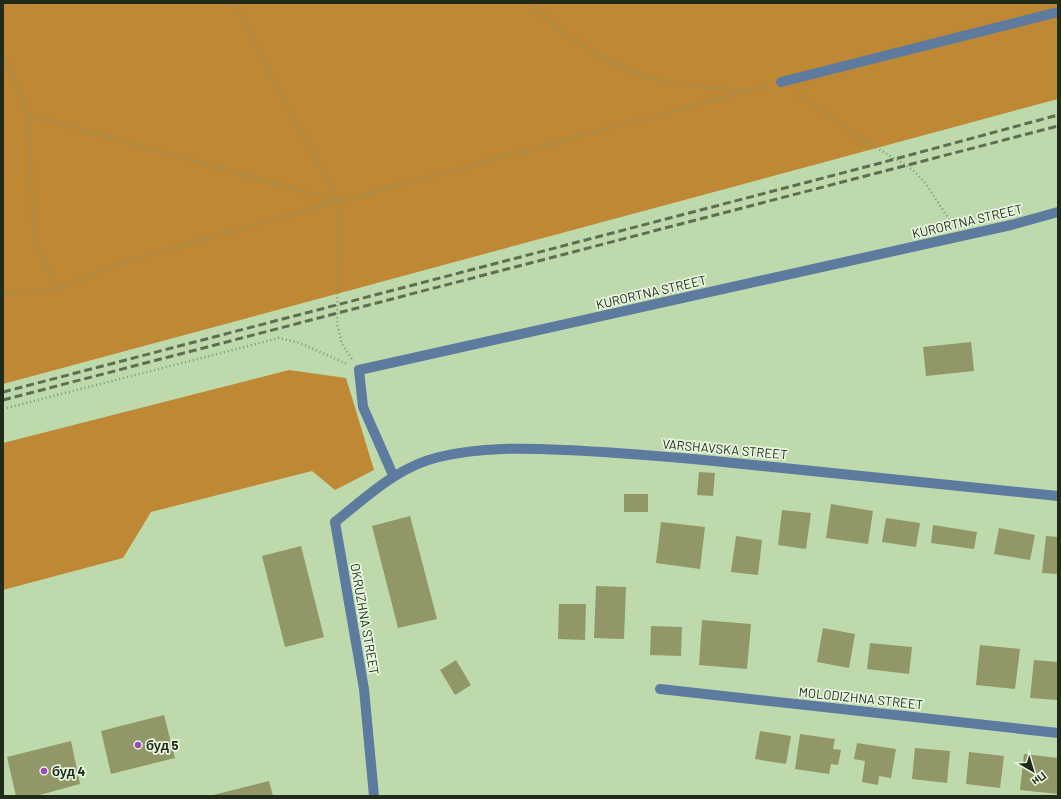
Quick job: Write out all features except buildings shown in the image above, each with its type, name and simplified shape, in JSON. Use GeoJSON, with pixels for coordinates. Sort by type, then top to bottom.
{"type":"FeatureCollection","features":[{"type":"Feature","properties":{"kind":"street"},"geometry":{"type":"LineString","coordinates":[[781,82],[1058,12]]}},
{"type":"Feature","properties":{"kind":"street","name":"KURORTNA STREET"},"geometry":{"type":"LineString","coordinates":[[359,370],[961,236],[1058,212]]}},
{"type":"Feature","properties":{"kind":"street"},"geometry":{"type":"LineString","coordinates":[[359,370],[364,407],[394,475]]}},
{"type":"Feature","properties":{"kind":"street","name":"VARSHAVSKA STREET"},"geometry":{"type":"LineString","coordinates":[[394,475],[437,457],[474,450],[516,448],[661,456],[1058,496]]}},
{"type":"Feature","properties":{"kind":"street","name":"OKRUZHNA STREET"},"geometry":{"type":"LineString","coordinates":[[374,796],[364,689],[335,522],[394,475]]}},
{"type":"Feature","properties":{"kind":"street","name":"MOLODIZHNA STREET"},"geometry":{"type":"LineString","coordinates":[[660,688],[1058,733]]}},
{"type":"Feature","properties":{"kind":"path"},"geometry":{"type":"LineString","coordinates":[[235,3],[276,86],[339,201],[337,324],[342,344],[359,370]]}},
{"type":"Feature","properties":{"kind":"path"},"geometry":{"type":"LineString","coordinates":[[528,3],[575,40],[626,69],[674,82],[747,91]]}},
{"type":"Feature","properties":{"kind":"path"},"geometry":{"type":"LineString","coordinates":[[3,53],[29,115],[34,245],[60,288]]}},
{"type":"Feature","properties":{"kind":"path"},"geometry":{"type":"LineString","coordinates":[[3,295],[60,288],[121,263],[339,201],[781,82],[856,136],[906,165],[916,173],[926,184],[961,236]]}},
{"type":"Feature","properties":{"kind":"path"},"geometry":{"type":"LineString","coordinates":[[29,115],[339,201]]}},
{"type":"Feature","properties":{"kind":"path"},"geometry":{"type":"LineString","coordinates":[[3,409],[279,338],[300,343],[359,370]]}},
{"type":"Feature","properties":{"kind":"shaded area"},"geometry":{"type":"Polygon","coordinates":[[[3,3],[1058,3],[1058,99],[3,384],[3,3]]]}},
{"type":"Feature","properties":{"kind":"shaded area"},"geometry":{"type":"Polygon","coordinates":[[[289,370],[346,378],[374,470],[335,490],[312,471],[151,512],[123,558],[3,590],[3,443],[289,370]]]}},
{"type":"Feature","properties":{"kind":"railway"},"geometry":{"type":"LineString","coordinates":[[3,392],[873,165],[1058,115]]}},
{"type":"Feature","properties":{"kind":"railway"},"geometry":{"type":"LineString","coordinates":[[3,400],[1058,126]]}},
{"type":"Feature","properties":{"kind":"place","name":"буд 5"},"geometry":{"type":"Point","coordinates":[138,745]}},
{"type":"Feature","properties":{"kind":"place","name":"буд 4"},"geometry":{"type":"Point","coordinates":[44,771]}}]}
